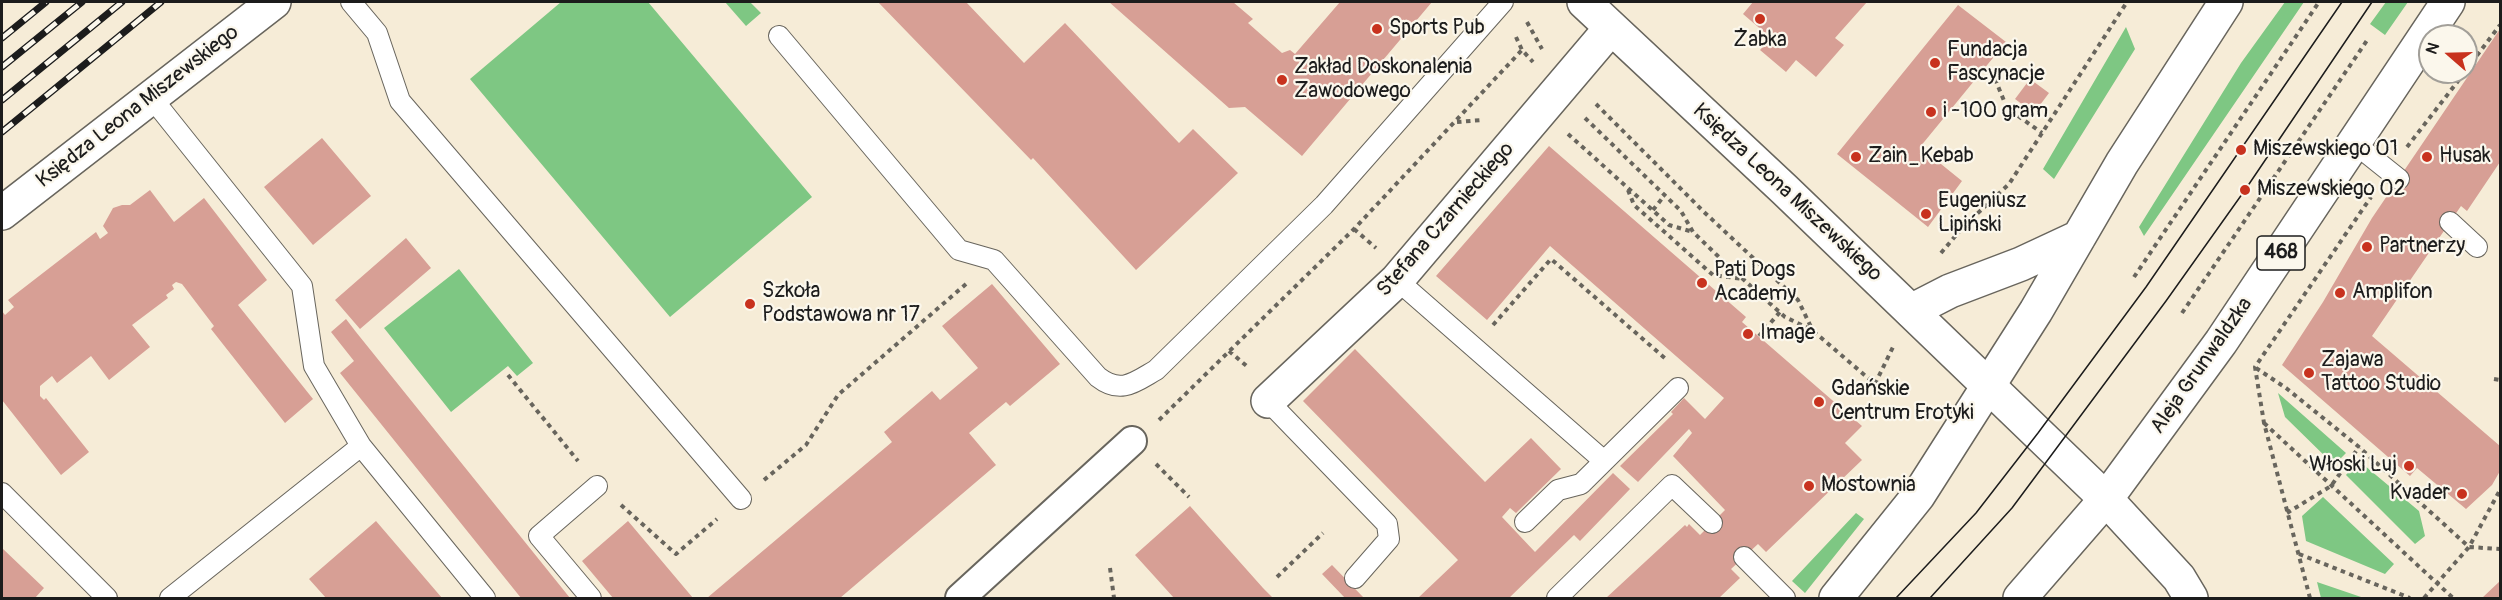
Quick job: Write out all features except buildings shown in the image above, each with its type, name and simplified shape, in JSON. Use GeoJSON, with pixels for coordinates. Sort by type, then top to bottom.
{"type":"FeatureCollection","features":[{"type":"Feature","properties":{"kind":"main road","name":"Księdza Leona Miszewskiego"},"geometry":{"type":"LineString","coordinates":[[2,213],[274,2]]}},
{"type":"Feature","properties":{"kind":"main road","name":"Księdza Leona Miszewskiego"},"geometry":{"type":"LineString","coordinates":[[1584,2],[1785,190],[2106,499],[2179,578],[2191,598]]}},
{"type":"Feature","properties":{"kind":"main road"},"geometry":{"type":"LineString","coordinates":[[1836,598],[1918,496],[1989,386],[2145,126],[2226,2]]}},
{"type":"Feature","properties":{"kind":"main road","name":"Aleja Grunwaldzka"},"geometry":{"type":"LineString","coordinates":[[2020,598],[2106,499],[2221,342],[2448,2]]}},
{"type":"Feature","properties":{"kind":"main road","name":"Stefana Czarnieckiego"},"geometry":{"type":"LineString","coordinates":[[1268,401],[1397,280],[1611,28]]}},
{"type":"Feature","properties":{"kind":"main road"},"geometry":{"type":"LineString","coordinates":[[1911,311],[1950,291],[2021,264],[2079,237]]}},
{"type":"Feature","properties":{"kind":"street"},"geometry":{"type":"LineString","coordinates":[[960,598],[1132,441]]}},
{"type":"Feature","properties":{"kind":"lane"},"geometry":{"type":"LineString","coordinates":[[351,2],[377,33],[400,101],[741,499]]}},
{"type":"Feature","properties":{"kind":"lane"},"geometry":{"type":"LineString","coordinates":[[779,36],[959,250],[994,260],[1098,376],[1108,384],[1122,387],[1156,370],[1324,205],[1503,2]]}},
{"type":"Feature","properties":{"kind":"lane"},"geometry":{"type":"LineString","coordinates":[[151,97],[302,286],[314,366],[361,447],[485,598]]}},
{"type":"Feature","properties":{"kind":"lane"},"geometry":{"type":"LineString","coordinates":[[2354,143],[2394,175]]}},
{"type":"Feature","properties":{"kind":"lane"},"geometry":{"type":"LineString","coordinates":[[2450,222],[2477,247]]}},
{"type":"Feature","properties":{"kind":"lane"},"geometry":{"type":"LineString","coordinates":[[1397,280],[1604,461]]}},
{"type":"Feature","properties":{"kind":"lane"},"geometry":{"type":"LineString","coordinates":[[1524,522],[1558,490],[1581,484],[1678,388]]}},
{"type":"Feature","properties":{"kind":"lane"},"geometry":{"type":"LineString","coordinates":[[1268,401],[1387,524],[1389,539],[1355,578]]}},
{"type":"Feature","properties":{"kind":"lane"},"geometry":{"type":"LineString","coordinates":[[170,598],[361,447]]}},
{"type":"Feature","properties":{"kind":"lane"},"geometry":{"type":"LineString","coordinates":[[1557,598],[1672,485],[1712,523]]}},
{"type":"Feature","properties":{"kind":"lane"},"geometry":{"type":"LineString","coordinates":[[591,598],[539,536],[597,486]]}},
{"type":"Feature","properties":{"kind":"lane"},"geometry":{"type":"LineString","coordinates":[[2,493],[106,598]]}},
{"type":"Feature","properties":{"kind":"lane"},"geometry":{"type":"LineString","coordinates":[[1744,557],[1785,598]]}},
{"type":"Feature","properties":{"kind":"path"},"geometry":{"type":"LineString","coordinates":[[1943,249],[2010,184],[2127,2]]}},
{"type":"Feature","properties":{"kind":"path"},"geometry":{"type":"LineString","coordinates":[[2134,277],[2319,2]]}},
{"type":"Feature","properties":{"kind":"path"},"geometry":{"type":"LineString","coordinates":[[1523,15],[1564,85],[1664,196],[1681,211],[1694,232],[1779,312],[1812,330],[1875,384]]}},
{"type":"Feature","properties":{"kind":"path"},"geometry":{"type":"LineString","coordinates":[[2478,54],[2500,25]]}},
{"type":"Feature","properties":{"kind":"path"},"geometry":{"type":"LineString","coordinates":[[1513,30],[1522,50],[1564,85],[1798,300],[1812,330]]}},
{"type":"Feature","properties":{"kind":"path"},"geometry":{"type":"LineString","coordinates":[[2182,313],[2368,39]]}},
{"type":"Feature","properties":{"kind":"path"},"geometry":{"type":"LineString","coordinates":[[1157,422],[1354,229],[1522,50]]}},
{"type":"Feature","properties":{"kind":"path"},"geometry":{"type":"LineString","coordinates":[[1995,79],[2007,108],[2042,133]]}},
{"type":"Feature","properties":{"kind":"path"},"geometry":{"type":"LineString","coordinates":[[2310,598],[2264,423],[2255,367],[2394,175],[2456,84]]}},
{"type":"Feature","properties":{"kind":"path"},"geometry":{"type":"LineString","coordinates":[[1573,138],[1669,225],[1694,232]]}},
{"type":"Feature","properties":{"kind":"path"},"geometry":{"type":"LineString","coordinates":[[1627,187],[1634,205],[1713,275],[1743,279]]}},
{"type":"Feature","properties":{"kind":"path"},"geometry":{"type":"LineString","coordinates":[[1653,210],[1664,196]]}},
{"type":"Feature","properties":{"kind":"path"},"geometry":{"type":"LineString","coordinates":[[1354,229],[1374,246]]}},
{"type":"Feature","properties":{"kind":"path"},"geometry":{"type":"LineString","coordinates":[[1474,347],[1551,259],[1671,363]]}},
{"type":"Feature","properties":{"kind":"path"},"geometry":{"type":"LineString","coordinates":[[806,445],[838,395],[994,260]]}},
{"type":"Feature","properties":{"kind":"path"},"geometry":{"type":"LineString","coordinates":[[1759,336],[1779,312]]}},
{"type":"Feature","properties":{"kind":"path"},"geometry":{"type":"LineString","coordinates":[[1229,351],[1250,369]]}},
{"type":"Feature","properties":{"kind":"path"},"geometry":{"type":"LineString","coordinates":[[2255,367],[2286,388],[2360,447],[2469,547],[2500,549]]}},
{"type":"Feature","properties":{"kind":"path"},"geometry":{"type":"LineString","coordinates":[[507,375],[597,486],[676,554]]}},
{"type":"Feature","properties":{"kind":"path"},"geometry":{"type":"LineString","coordinates":[[2494,378],[2500,380]]}},
{"type":"Feature","properties":{"kind":"path"},"geometry":{"type":"LineString","coordinates":[[2264,423],[2453,598]]}},
{"type":"Feature","properties":{"kind":"path"},"geometry":{"type":"LineString","coordinates":[[2287,513],[2331,486],[2360,447]]}},
{"type":"Feature","properties":{"kind":"path"},"geometry":{"type":"LineString","coordinates":[[1170,478],[1188,497]]}},
{"type":"Feature","properties":{"kind":"path"},"geometry":{"type":"LineString","coordinates":[[2424,598],[2469,547],[2500,490]]}},
{"type":"Feature","properties":{"kind":"path"},"geometry":{"type":"LineString","coordinates":[[1277,577],[1323,533]]}},
{"type":"Feature","properties":{"kind":"path"},"geometry":{"type":"LineString","coordinates":[[2298,554],[2410,598]]}},
{"type":"Feature","properties":{"kind":"path"},"geometry":{"type":"LineString","coordinates":[[1110,568],[1114,598]]}},
{"type":"Feature","properties":{"kind":"green space"},"geometry":{"type":"Polygon","coordinates":[[[561,2],[648,2],[812,197],[670,317],[470,79],[561,2]]]}},
{"type":"Feature","properties":{"kind":"green space"},"geometry":{"type":"Polygon","coordinates":[[[725,2],[750,2],[761,13],[746,26],[725,2]]]}},
{"type":"Feature","properties":{"kind":"green space"},"geometry":{"type":"Polygon","coordinates":[[[2285,2],[2304,2],[2144,236],[2139,227],[2241,63],[2285,2]]]}},
{"type":"Feature","properties":{"kind":"green space"},"geometry":{"type":"Polygon","coordinates":[[[2386,2],[2408,2],[2385,35],[2370,24],[2386,2]]]}},
{"type":"Feature","properties":{"kind":"green space"},"geometry":{"type":"Polygon","coordinates":[[[2126,27],[2135,49],[2054,179],[2043,169],[2126,27]]]}},
{"type":"Feature","properties":{"kind":"green space"},"geometry":{"type":"Polygon","coordinates":[[[459,269],[533,363],[517,376],[508,366],[451,412],[384,328],[459,269]]]}},
{"type":"Feature","properties":{"kind":"green space"},"geometry":{"type":"Polygon","coordinates":[[[2278,393],[2346,453],[2334,465],[2285,417],[2278,393]]]}},
{"type":"Feature","properties":{"kind":"green space"},"geometry":{"type":"Polygon","coordinates":[[[2358,460],[2419,511],[2425,536],[2415,544],[2346,475],[2358,460]]]}},
{"type":"Feature","properties":{"kind":"green space"},"geometry":{"type":"Polygon","coordinates":[[[2323,497],[2394,564],[2385,574],[2306,541],[2302,516],[2323,497]]]}},
{"type":"Feature","properties":{"kind":"green space"},"geometry":{"type":"Polygon","coordinates":[[[1856,513],[1864,519],[1805,593],[1792,581],[1856,513]]]}},
{"type":"Feature","properties":{"kind":"green space"},"geometry":{"type":"Polygon","coordinates":[[[2317,582],[2364,598],[2321,598],[2317,582]]]}},
{"type":"Feature","properties":{"kind":"tram line"},"geometry":{"type":"LineString","coordinates":[[1896,598],[1976,513],[2038,433],[2146,287],[2342,2]]}},
{"type":"Feature","properties":{"kind":"tram line"},"geometry":{"type":"LineString","coordinates":[[1930,598],[2012,508],[2166,301],[2245,190],[2372,2]]}},
{"type":"Feature","properties":{"kind":"railway"},"geometry":{"type":"LineString","coordinates":[[2,38],[46,2]]}},
{"type":"Feature","properties":{"kind":"railway"},"geometry":{"type":"LineString","coordinates":[[2,67],[82,2]]}},
{"type":"Feature","properties":{"kind":"railway"},"geometry":{"type":"LineString","coordinates":[[2,100],[122,2]]}},
{"type":"Feature","properties":{"kind":"railway"},"geometry":{"type":"LineString","coordinates":[[2,132],[161,2]]}},
{"type":"Feature","properties":{"kind":"place","name":"Żabka"},"geometry":{"type":"Point","coordinates":[1760,19]}},
{"type":"Feature","properties":{"kind":"place","name":"Sports Pub"},"geometry":{"type":"Point","coordinates":[1377,29]}},
{"type":"Feature","properties":{"kind":"place","name":"Fundacja Fascynacje"},"geometry":{"type":"Point","coordinates":[1935,63]}},
{"type":"Feature","properties":{"kind":"place","name":"Zakład Doskonalenia Zawodowego"},"geometry":{"type":"Point","coordinates":[1282,80]}},
{"type":"Feature","properties":{"kind":"place","name":"i -100 gram"},"geometry":{"type":"Point","coordinates":[1931,112]}},
{"type":"Feature","properties":{"kind":"place","name":"Miszewskiego 01"},"geometry":{"type":"Point","coordinates":[2241,150]}},
{"type":"Feature","properties":{"kind":"place","name":"Zain_Kebab"},"geometry":{"type":"Point","coordinates":[1856,157]}},
{"type":"Feature","properties":{"kind":"place","name":"Husak"},"geometry":{"type":"Point","coordinates":[2427,157]}},
{"type":"Feature","properties":{"kind":"place","name":"Miszewskiego 02"},"geometry":{"type":"Point","coordinates":[2245,190]}},
{"type":"Feature","properties":{"kind":"place","name":"Eugeniusz Lipiński"},"geometry":{"type":"Point","coordinates":[1926,214]}},
{"type":"Feature","properties":{"kind":"place","name":"Partnerzy"},"geometry":{"type":"Point","coordinates":[2367,247]}},
{"type":"Feature","properties":{"kind":"place","name":"Pati Dogs Academy"},"geometry":{"type":"Point","coordinates":[1702,283]}},
{"type":"Feature","properties":{"kind":"place","name":"Amplifon"},"geometry":{"type":"Point","coordinates":[2340,293]}},
{"type":"Feature","properties":{"kind":"place","name":"Szkoła Podstawowa nr 17"},"geometry":{"type":"Point","coordinates":[750,304]}},
{"type":"Feature","properties":{"kind":"place","name":"Image"},"geometry":{"type":"Point","coordinates":[1748,334]}},
{"type":"Feature","properties":{"kind":"place","name":"Zajawa Tattoo Studio"},"geometry":{"type":"Point","coordinates":[2309,373]}},
{"type":"Feature","properties":{"kind":"place","name":"Gdańskie Centrum Erotyki"},"geometry":{"type":"Point","coordinates":[1819,402]}},
{"type":"Feature","properties":{"kind":"place","name":"Włoski Luj"},"geometry":{"type":"Point","coordinates":[2409,466]}},
{"type":"Feature","properties":{"kind":"place","name":"Mostownia"},"geometry":{"type":"Point","coordinates":[1809,486]}},
{"type":"Feature","properties":{"kind":"place","name":"Kvader"},"geometry":{"type":"Point","coordinates":[2462,494]}}]}
